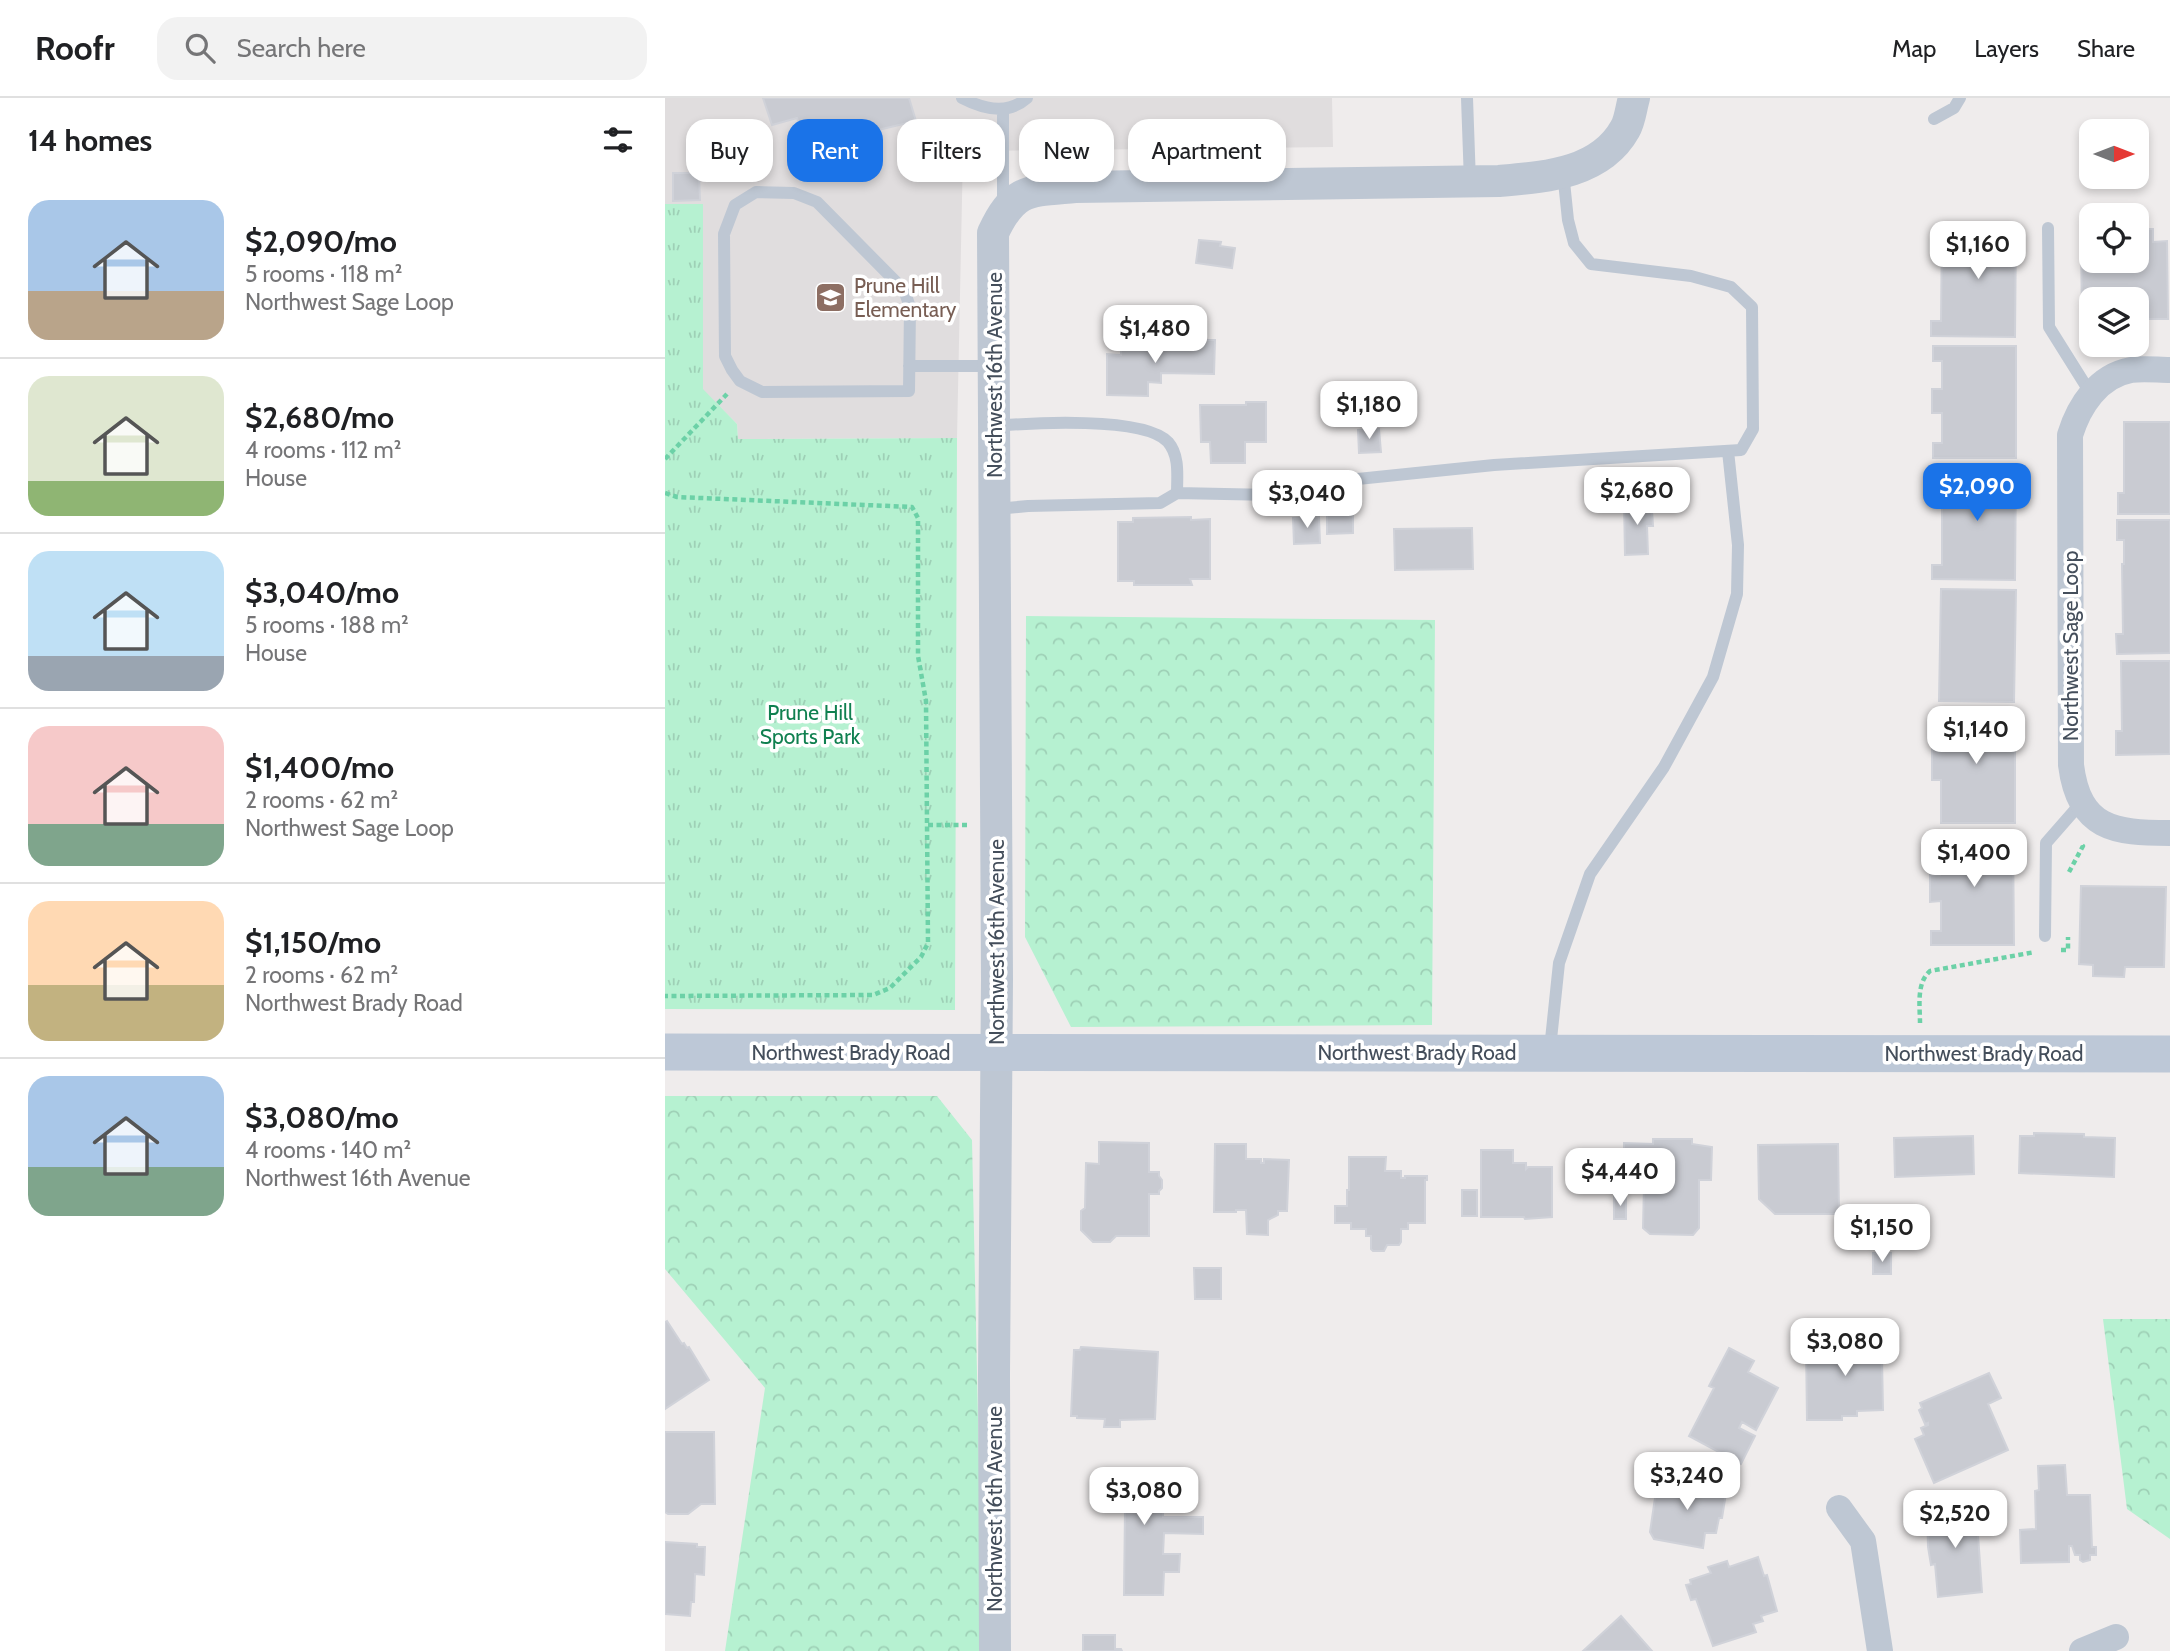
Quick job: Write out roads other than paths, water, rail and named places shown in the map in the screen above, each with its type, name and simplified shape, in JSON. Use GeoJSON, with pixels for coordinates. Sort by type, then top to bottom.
{"type":"FeatureCollection","features":[{"type":"Feature","properties":{"kind":"main road","name":"Northwest Brady Road"},"geometry":{"type":"LineString","coordinates":[[665,1052],[2170,1054]]}},
{"type":"Feature","properties":{"kind":"street"},"geometry":{"type":"LineString","coordinates":[[998,223],[1015,198],[1041,190],[1075,187],[1470,182],[1545,177],[1586,165],[1609,149],[1626,129],[1634,98]]}},
{"type":"Feature","properties":{"kind":"street","name":"Northwest 16th Avenue"},"geometry":{"type":"LineString","coordinates":[[995,1651],[997,1051],[994,366],[998,223]]}},
{"type":"Feature","properties":{"kind":"street"},"geometry":{"type":"LineString","coordinates":[[2091,394],[2109,379],[2131,370],[2170,370]]}},
{"type":"Feature","properties":{"kind":"street","name":"Northwest Sage Loop"},"geometry":{"type":"LineString","coordinates":[[2088,810],[2073,784],[2071,765],[2070,435],[2077,413],[2091,394]]}},
{"type":"Feature","properties":{"kind":"street"},"geometry":{"type":"LineString","coordinates":[[2088,810],[2112,828],[2132,832],[2170,832]]}},
{"type":"Feature","properties":{"kind":"street"},"geometry":{"type":"LineString","coordinates":[[1839,1508],[1863,1542],[1880,1651]]}},
{"type":"Feature","properties":{"kind":"street"},"geometry":{"type":"LineString","coordinates":[[2082,1651],[2116,1637]]}},
{"type":"Feature","properties":{"kind":"lane"},"geometry":{"type":"LineString","coordinates":[[963,98],[982,108],[1003,109],[1027,98]]}},
{"type":"Feature","properties":{"kind":"lane"},"geometry":{"type":"LineString","coordinates":[[1467,98],[1470,182]]}},
{"type":"Feature","properties":{"kind":"lane"},"geometry":{"type":"LineString","coordinates":[[1934,119],[1954,108],[1960,98]]}},
{"type":"Feature","properties":{"kind":"lane"},"geometry":{"type":"LineString","coordinates":[[998,223],[1003,109]]}},
{"type":"Feature","properties":{"kind":"lane"},"geometry":{"type":"LineString","coordinates":[[994,509],[1160,503],[1177,493],[1276,495],[1348,480],[1495,465],[1741,450],[1753,429],[1752,307],[1731,287],[1691,276],[1591,264],[1574,243],[1568,220],[1563,172]]}},
{"type":"Feature","properties":{"kind":"lane"},"geometry":{"type":"LineString","coordinates":[[756,192],[794,193],[817,202],[904,290],[910,307],[909,366],[909,391],[762,392],[740,381],[725,356],[724,234],[735,205],[756,192]]}},
{"type":"Feature","properties":{"kind":"lane"},"geometry":{"type":"LineString","coordinates":[[2048,229],[2049,327],[2091,394]]}},
{"type":"Feature","properties":{"kind":"lane"},"geometry":{"type":"LineString","coordinates":[[909,366],[994,366]]}},
{"type":"Feature","properties":{"kind":"lane"},"geometry":{"type":"LineString","coordinates":[[994,426],[1054,422],[1140,428],[1167,440],[1177,457],[1177,493]]}},
{"type":"Feature","properties":{"kind":"lane"},"geometry":{"type":"LineString","coordinates":[[1549,1052],[1559,963],[1590,874],[1664,767],[1713,677],[1737,594],[1738,545],[1728,451]]}},
{"type":"Feature","properties":{"kind":"lane"},"geometry":{"type":"LineString","coordinates":[[2045,936],[2046,843],[2088,810]]}},
{"type":"Feature","properties":{"kind":"place","name":"Prune Hill Elementary"},"geometry":{"type":"Point","coordinates":[831,297]}},
{"type":"Feature","properties":{"kind":"park label","name":"Prune Hill Sports Park"},"geometry":{"type":"Point","coordinates":[810,724]}}]}
